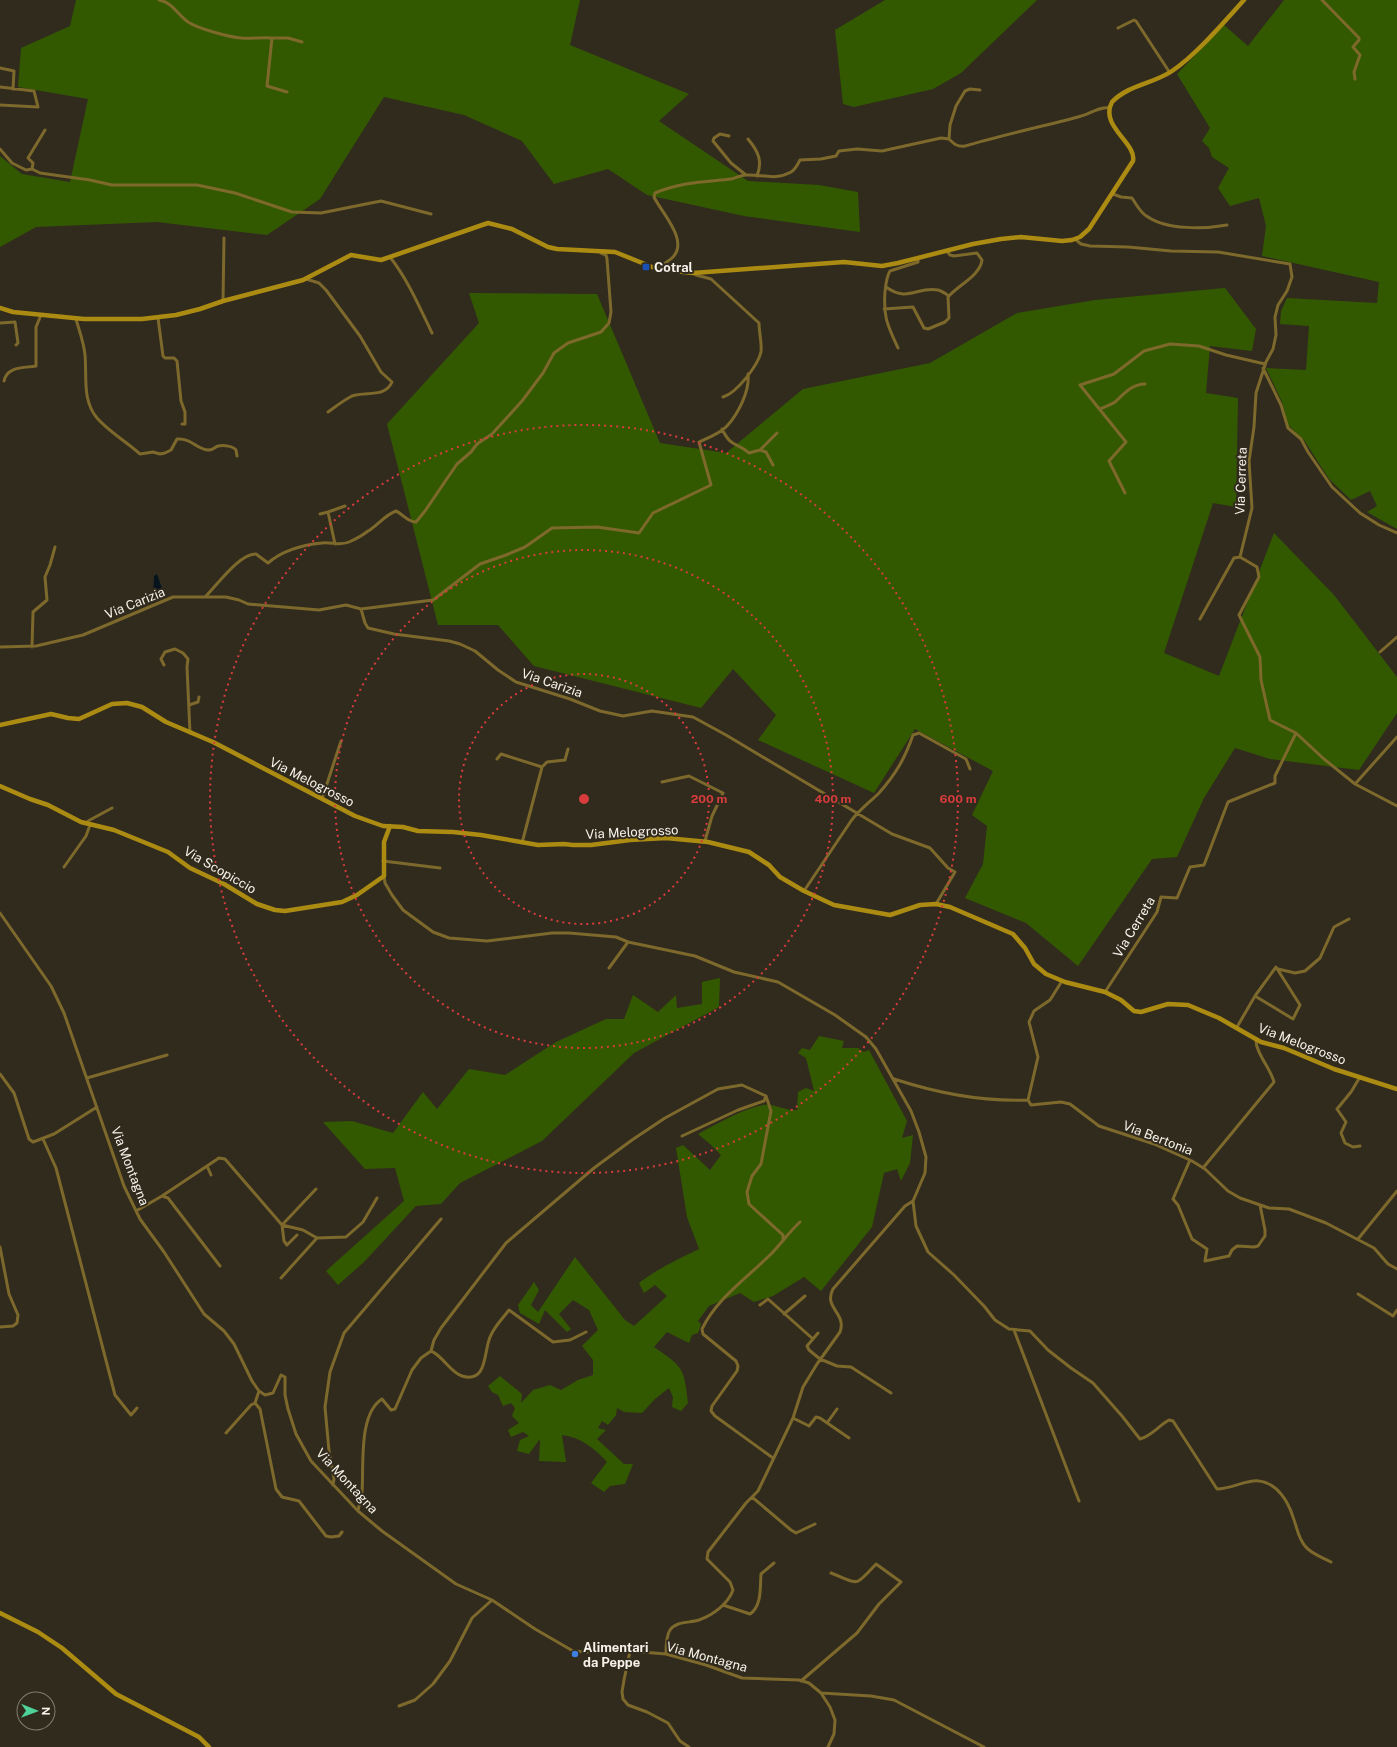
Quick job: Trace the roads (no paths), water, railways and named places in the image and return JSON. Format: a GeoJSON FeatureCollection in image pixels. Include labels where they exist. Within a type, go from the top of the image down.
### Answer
{"type":"FeatureCollection","features":[{"type":"Feature","properties":{"kind":"street"},"geometry":{"type":"LineString","coordinates":[[159,0],[166,1],[188,22],[202,29],[241,38],[288,38],[302,42]]}},
{"type":"Feature","properties":{"kind":"street"},"geometry":{"type":"LineString","coordinates":[[0,308],[13,312],[76,319],[113,320],[158,318],[194,311],[222,301],[306,279],[351,255],[378,260],[488,223],[512,229],[557,250],[615,252],[657,269],[693,273],[844,262],[882,266],[973,244],[1016,237],[1062,241],[1076,239],[1089,229],[1113,194],[1131,165],[1134,157],[1132,151],[1115,130],[1110,108],[1114,100],[1133,88],[1170,73],[1192,54],[1244,0]]}},
{"type":"Feature","properties":{"kind":"street"},"geometry":{"type":"LineString","coordinates":[[1322,0],[1359,40],[1353,47],[1360,55],[1354,72],[1355,79]]}},
{"type":"Feature","properties":{"kind":"street"},"geometry":{"type":"LineString","coordinates":[[1118,28],[1134,20],[1136,21],[1170,73]]}},
{"type":"Feature","properties":{"kind":"street"},"geometry":{"type":"LineString","coordinates":[[272,38],[267,86],[287,92]]}},
{"type":"Feature","properties":{"kind":"street"},"geometry":{"type":"LineString","coordinates":[[0,68],[14,71],[13,89]]}},
{"type":"Feature","properties":{"kind":"street"},"geometry":{"type":"LineString","coordinates":[[0,87],[34,90],[38,107],[0,105]]}},
{"type":"Feature","properties":{"kind":"street"},"geometry":{"type":"LineString","coordinates":[[949,139],[950,125],[956,106],[965,91],[970,89],[980,90]]}},
{"type":"Feature","properties":{"kind":"street"},"geometry":{"type":"LineString","coordinates":[[657,269],[674,256],[678,244],[676,234],[670,222],[654,197],[655,193],[680,184],[746,175],[769,178],[780,176],[792,171],[800,160],[821,160],[836,156],[839,151],[882,151],[930,140],[949,139],[954,144],[965,146],[1037,126],[1081,117],[1103,107],[1110,108]]}},
{"type":"Feature","properties":{"kind":"street"},"geometry":{"type":"LineString","coordinates":[[45,130],[28,158],[32,164],[32,168],[40,173],[90,180],[112,185],[197,186],[234,193],[292,212],[321,213],[381,201],[431,214]]}},
{"type":"Feature","properties":{"kind":"street"},"geometry":{"type":"LineString","coordinates":[[729,136],[720,134],[714,138],[713,141],[730,163],[746,175]]}},
{"type":"Feature","properties":{"kind":"street"},"geometry":{"type":"LineString","coordinates":[[748,139],[758,154],[760,162],[757,176]]}},
{"type":"Feature","properties":{"kind":"street"},"geometry":{"type":"LineString","coordinates":[[0,149],[12,163],[26,170],[32,168]]}},
{"type":"Feature","properties":{"kind":"street"},"geometry":{"type":"LineString","coordinates":[[1113,194],[1121,197],[1132,198],[1146,217],[1158,223],[1203,228],[1227,225]]}},
{"type":"Feature","properties":{"kind":"street"},"geometry":{"type":"LineString","coordinates":[[222,301],[224,238]]}},
{"type":"Feature","properties":{"kind":"street","name":"Via Cerreta"},"geometry":{"type":"LineString","coordinates":[[1076,239],[1081,244],[1090,246],[1128,247],[1171,251],[1218,252],[1290,264],[1292,277],[1287,291],[1278,305],[1275,317],[1276,335],[1273,349],[1263,368],[1256,393],[1254,427],[1249,461],[1252,508],[1240,556]]}},
{"type":"Feature","properties":{"kind":"street"},"geometry":{"type":"LineString","coordinates":[[206,596],[232,568],[248,555],[256,554],[268,563],[284,551],[298,547],[323,543],[335,544],[348,542],[368,532],[396,511],[408,520],[416,522],[457,464],[471,452],[477,444],[492,434],[522,401],[543,373],[554,353],[568,343],[602,331],[609,323],[611,312],[607,259],[606,254],[601,253],[602,251]]}},
{"type":"Feature","properties":{"kind":"street"},"geometry":{"type":"LineString","coordinates":[[884,309],[913,307],[924,328],[928,329],[945,322],[949,318],[949,296],[980,268],[982,260],[977,253],[954,256],[950,255],[947,251]]}},
{"type":"Feature","properties":{"kind":"street"},"geometry":{"type":"LineString","coordinates":[[390,257],[403,275],[432,333]]}},
{"type":"Feature","properties":{"kind":"street"},"geometry":{"type":"LineString","coordinates":[[898,348],[887,323],[884,309],[887,277],[890,271],[918,262],[918,258]]}},
{"type":"Feature","properties":{"kind":"street"},"geometry":{"type":"LineString","coordinates":[[693,273],[711,279],[759,323],[761,350],[758,359],[748,374],[730,395],[724,397]]}},
{"type":"Feature","properties":{"kind":"street"},"geometry":{"type":"LineString","coordinates":[[306,279],[320,283],[326,290],[360,336],[381,372],[392,382],[391,386],[379,393],[353,396],[328,412]]}},
{"type":"Feature","properties":{"kind":"street"},"geometry":{"type":"LineString","coordinates":[[886,287],[891,291],[906,295],[921,291],[938,290],[949,296]]}},
{"type":"Feature","properties":{"kind":"street"},"geometry":{"type":"LineString","coordinates":[[4,381],[5,375],[12,370],[36,366],[36,327],[41,315]]}},
{"type":"Feature","properties":{"kind":"street"},"geometry":{"type":"LineString","coordinates":[[158,318],[163,356],[165,358],[174,358],[176,360],[181,401],[185,412],[185,424],[182,424]]}},
{"type":"Feature","properties":{"kind":"street"},"geometry":{"type":"LineString","coordinates":[[76,319],[85,354],[86,393],[89,406],[97,419],[118,437],[140,454],[153,452],[160,454],[165,453],[171,450],[177,439],[184,439],[206,449],[212,450],[217,446],[232,447],[236,450],[237,456]]}},
{"type":"Feature","properties":{"kind":"street"},"geometry":{"type":"LineString","coordinates":[[0,323],[15,322],[18,343],[16,346]]}},
{"type":"Feature","properties":{"kind":"street"},"geometry":{"type":"LineString","coordinates":[[1125,493],[1109,461],[1126,442],[1080,385],[1114,374],[1144,351],[1170,344],[1193,346],[1265,364]]}},
{"type":"Feature","properties":{"kind":"street"},"geometry":{"type":"LineString","coordinates":[[1263,368],[1281,405],[1288,428],[1301,439],[1332,487],[1360,513],[1378,525],[1397,533]]}},
{"type":"Feature","properties":{"kind":"street"},"geometry":{"type":"LineString","coordinates":[[361,610],[434,600],[480,564],[525,547],[552,528],[597,527],[639,533],[654,513],[711,485],[699,442],[726,427],[743,398],[748,381],[748,374]]}},
{"type":"Feature","properties":{"kind":"street"},"geometry":{"type":"LineString","coordinates":[[1100,409],[1114,402],[1121,395],[1139,384],[1145,384]]}},
{"type":"Feature","properties":{"kind":"street"},"geometry":{"type":"LineString","coordinates":[[722,429],[727,439],[733,445],[742,446],[749,453],[760,450],[776,433]]}},
{"type":"Feature","properties":{"kind":"street"},"geometry":{"type":"LineString","coordinates":[[760,450],[766,452],[773,465]]}},
{"type":"Feature","properties":{"kind":"street"},"geometry":{"type":"LineString","coordinates":[[320,514],[345,506]]}},
{"type":"Feature","properties":{"kind":"street"},"geometry":{"type":"LineString","coordinates":[[328,512],[335,544]]}},
{"type":"Feature","properties":{"kind":"street"},"geometry":{"type":"LineString","coordinates":[[32,646],[33,612],[47,600],[45,577],[54,547]]}},
{"type":"Feature","properties":{"kind":"street"},"geometry":{"type":"LineString","coordinates":[[1200,619],[1234,558],[1240,556],[1257,567],[1258,577],[1239,615],[1260,656],[1260,680],[1270,720],[1296,733],[1324,759],[1355,784],[1397,806]]}},
{"type":"Feature","properties":{"kind":"street","name":"Via Carizia"},"geometry":{"type":"LineString","coordinates":[[0,647],[32,646],[82,635],[173,597],[226,597],[248,604],[320,610],[346,605],[361,610],[368,628],[394,634],[449,641],[460,644],[475,651],[498,670],[516,682],[570,699],[600,711],[623,716],[652,711],[693,717],[857,812],[892,834],[930,848],[948,868],[955,872],[936,904]]}},
{"type":"Feature","properties":{"kind":"street"},"geometry":{"type":"LineString","coordinates":[[1380,652],[1397,637]]}},
{"type":"Feature","properties":{"kind":"street"},"geometry":{"type":"LineString","coordinates":[[164,665],[160,659],[165,652],[175,649],[183,653],[188,659],[187,672],[190,733]]}},
{"type":"Feature","properties":{"kind":"street"},"geometry":{"type":"LineString","coordinates":[[188,705],[198,702],[199,697]]}},
{"type":"Feature","properties":{"kind":"street","name":"Via Melogrosso"},"geometry":{"type":"LineString","coordinates":[[0,725],[51,714],[79,719],[112,704],[127,703],[142,707],[166,722],[213,742],[368,822],[383,826],[403,827],[418,831],[454,832],[481,835],[538,845],[591,845],[630,840],[666,838],[705,842],[750,852],[769,865],[780,876],[804,892],[834,905],[890,915],[920,905],[936,904],[950,907],[990,925],[1008,930],[1025,948],[1034,964],[1046,974],[1062,981],[1105,992],[1121,1000],[1134,1011],[1141,1012],[1168,1004],[1188,1005],[1220,1018],[1256,1039],[1284,1048],[1334,1069],[1397,1089]]}},
{"type":"Feature","properties":{"kind":"street"},"geometry":{"type":"LineString","coordinates":[[804,892],[835,843],[857,812],[879,793],[899,769],[905,758],[913,734],[919,733],[966,759],[970,769]]}},
{"type":"Feature","properties":{"kind":"street","name":"Via Cerreta"},"geometry":{"type":"LineString","coordinates":[[1105,992],[1157,912],[1161,898],[1177,898],[1190,867],[1204,865],[1228,802],[1275,783],[1275,776],[1296,733]]}},
{"type":"Feature","properties":{"kind":"street"},"geometry":{"type":"LineString","coordinates":[[1355,784],[1397,737]]}},
{"type":"Feature","properties":{"kind":"street"},"geometry":{"type":"LineString","coordinates":[[322,799],[342,741]]}},
{"type":"Feature","properties":{"kind":"street"},"geometry":{"type":"LineString","coordinates":[[522,843],[542,767],[547,762],[564,760],[568,749]]}},
{"type":"Feature","properties":{"kind":"street"},"geometry":{"type":"LineString","coordinates":[[497,759],[501,754],[542,767]]}},
{"type":"Feature","properties":{"kind":"street"},"geometry":{"type":"LineString","coordinates":[[662,782],[689,776],[723,793],[712,816],[705,842]]}},
{"type":"Feature","properties":{"kind":"street","name":"Via Scopiccio"},"geometry":{"type":"LineString","coordinates":[[0,786],[48,805],[88,824],[114,830],[168,852],[190,868],[224,884],[256,904],[275,910],[285,911],[342,902],[357,895],[384,876]]}},
{"type":"Feature","properties":{"kind":"street"},"geometry":{"type":"LineString","coordinates":[[64,867],[86,836],[88,821],[112,808]]}},
{"type":"Feature","properties":{"kind":"street"},"geometry":{"type":"LineString","coordinates":[[390,826],[384,842],[383,861],[385,883],[403,910],[433,932],[449,938],[487,941],[545,934],[569,933],[616,937],[628,942],[695,956],[734,972],[778,982],[835,1015],[866,1037],[876,1049],[894,1079],[919,1132],[926,1157],[925,1173],[913,1201],[916,1226],[928,1252],[959,1280],[995,1320],[1009,1329],[1030,1331],[1048,1350],[1094,1383],[1140,1440],[1149,1437],[1169,1420],[1173,1421],[1217,1489],[1226,1489],[1257,1480],[1267,1482],[1273,1486],[1285,1498],[1290,1507],[1298,1534],[1304,1545],[1310,1551],[1331,1562]]}},
{"type":"Feature","properties":{"kind":"street"},"geometry":{"type":"LineString","coordinates":[[383,861],[440,868]]}},
{"type":"Feature","properties":{"kind":"street","name":"Via Montagna"},"geometry":{"type":"LineString","coordinates":[[0,913],[51,986],[64,1013],[124,1186],[136,1211],[204,1314],[224,1331],[234,1344],[259,1391]]}},
{"type":"Feature","properties":{"kind":"street"},"geometry":{"type":"LineString","coordinates":[[1237,1027],[1255,996],[1276,967],[1278,969],[1295,973],[1304,971],[1320,958],[1334,927],[1349,919]]}},
{"type":"Feature","properties":{"kind":"street"},"geometry":{"type":"LineString","coordinates":[[609,968],[628,942]]}},
{"type":"Feature","properties":{"kind":"street"},"geometry":{"type":"LineString","coordinates":[[1255,996],[1293,1019],[1300,1005],[1278,969]]}},
{"type":"Feature","properties":{"kind":"street"},"geometry":{"type":"LineString","coordinates":[[1028,1100],[1038,1057],[1029,1022],[1034,1011],[1050,1000],[1062,981]]}},
{"type":"Feature","properties":{"kind":"street"},"geometry":{"type":"LineString","coordinates":[[1203,1168],[1274,1082],[1272,1074],[1256,1045],[1256,1039]]}},
{"type":"Feature","properties":{"kind":"street"},"geometry":{"type":"LineString","coordinates":[[87,1078],[167,1055]]}},
{"type":"Feature","properties":{"kind":"street"},"geometry":{"type":"LineString","coordinates":[[0,1074],[14,1093],[29,1139],[33,1142],[54,1134],[97,1107]]}},
{"type":"Feature","properties":{"kind":"street"},"geometry":{"type":"LineString","coordinates":[[1360,1077],[1352,1092],[1337,1109],[1346,1122],[1341,1133],[1345,1143],[1353,1147],[1360,1146]]}},
{"type":"Feature","properties":{"kind":"street","name":"Via Bertonia"},"geometry":{"type":"LineString","coordinates":[[894,1079],[922,1088],[993,1100],[1028,1100],[1031,1105],[1061,1102],[1070,1104],[1099,1126],[1154,1144],[1190,1160],[1203,1168],[1228,1191],[1240,1198],[1269,1208],[1289,1209],[1304,1214],[1374,1248],[1388,1264],[1397,1269]]}},
{"type":"Feature","properties":{"kind":"street"},"geometry":{"type":"LineString","coordinates":[[358,1511],[362,1493],[362,1458],[366,1425],[375,1403],[382,1399],[391,1410],[396,1409],[412,1370],[420,1358],[431,1351],[434,1340],[441,1328],[506,1243],[609,1156],[665,1118],[718,1090],[742,1085],[766,1096],[771,1111],[761,1164],[752,1176],[747,1192],[749,1204],[783,1235],[783,1240]]}},
{"type":"Feature","properties":{"kind":"street"},"geometry":{"type":"LineString","coordinates":[[682,1136],[738,1110],[764,1101],[766,1096]]}},
{"type":"Feature","properties":{"kind":"street"},"geometry":{"type":"LineString","coordinates":[[43,1139],[56,1168],[115,1395],[131,1415],[137,1408]]}},
{"type":"Feature","properties":{"kind":"street"},"geometry":{"type":"LineString","coordinates":[[136,1211],[162,1196],[219,1158],[225,1159],[282,1225],[284,1241],[288,1245],[297,1235]]}},
{"type":"Feature","properties":{"kind":"street"},"geometry":{"type":"LineString","coordinates":[[1190,1160],[1173,1199],[1178,1205],[1192,1239],[1207,1249],[1206,1261],[1229,1256],[1232,1250],[1238,1246],[1258,1246],[1265,1236],[1260,1205]]}},
{"type":"Feature","properties":{"kind":"street"},"geometry":{"type":"LineString","coordinates":[[207,1166],[211,1175]]}},
{"type":"Feature","properties":{"kind":"street"},"geometry":{"type":"LineString","coordinates":[[282,1225],[316,1189]]}},
{"type":"Feature","properties":{"kind":"street"},"geometry":{"type":"LineString","coordinates":[[1358,1240],[1397,1191]]}},
{"type":"Feature","properties":{"kind":"street"},"geometry":{"type":"LineString","coordinates":[[162,1196],[168,1198],[220,1266]]}},
{"type":"Feature","properties":{"kind":"street"},"geometry":{"type":"LineString","coordinates":[[282,1225],[303,1230],[317,1238],[346,1237],[363,1222],[377,1198]]}},
{"type":"Feature","properties":{"kind":"street"},"geometry":{"type":"LineString","coordinates":[[666,1654],[667,1638],[670,1630],[675,1625],[699,1620],[714,1612],[723,1605],[733,1590],[730,1582],[707,1559],[708,1552],[718,1537],[758,1491],[793,1418],[803,1387],[820,1359],[840,1332],[842,1326],[841,1319],[830,1301],[829,1295],[905,1206],[913,1201]]}},
{"type":"Feature","properties":{"kind":"street"},"geometry":{"type":"LineString","coordinates":[[333,1485],[334,1480],[329,1451],[325,1407],[330,1372],[344,1333],[441,1219]]}},
{"type":"Feature","properties":{"kind":"street"},"geometry":{"type":"LineString","coordinates":[[773,1458],[715,1416],[711,1411],[712,1406],[737,1371],[738,1366],[736,1361],[703,1334],[702,1329],[717,1305],[751,1273],[800,1222]]}},
{"type":"Feature","properties":{"kind":"street"},"geometry":{"type":"LineString","coordinates":[[281,1278],[317,1238]]}},
{"type":"Feature","properties":{"kind":"street"},"geometry":{"type":"LineString","coordinates":[[0,1247],[9,1294],[18,1314],[17,1323],[13,1326],[0,1327]]}},
{"type":"Feature","properties":{"kind":"street"},"geometry":{"type":"LineString","coordinates":[[1358,1294],[1393,1316],[1397,1310]]}},
{"type":"Feature","properties":{"kind":"street"},"geometry":{"type":"LineString","coordinates":[[784,1314],[805,1296]]}},
{"type":"Feature","properties":{"kind":"street"},"geometry":{"type":"LineString","coordinates":[[760,1305],[768,1299],[813,1339]]}},
{"type":"Feature","properties":{"kind":"street"},"geometry":{"type":"LineString","coordinates":[[431,1351],[437,1354],[461,1376],[471,1377],[478,1375],[482,1369],[491,1335],[509,1310],[552,1342],[570,1340],[586,1332]]}},
{"type":"Feature","properties":{"kind":"street"},"geometry":{"type":"LineString","coordinates":[[1014,1330],[1079,1501]]}},
{"type":"Feature","properties":{"kind":"street"},"geometry":{"type":"LineString","coordinates":[[818,1333],[807,1346],[809,1350],[820,1359],[837,1366],[851,1367],[891,1393]]}},
{"type":"Feature","properties":{"kind":"street"},"geometry":{"type":"LineString","coordinates":[[226,1433],[251,1405],[255,1403],[259,1391],[265,1395],[273,1393],[280,1375],[280,1370]]}},
{"type":"Feature","properties":{"kind":"street","name":"Via Montagna"},"geometry":{"type":"LineString","coordinates":[[280,1375],[285,1377],[285,1395],[296,1434],[312,1461],[358,1511],[382,1531],[456,1584],[492,1600],[535,1629],[573,1651],[630,1651],[666,1654],[706,1665],[742,1678],[801,1681],[809,1683],[821,1693]]}},
{"type":"Feature","properties":{"kind":"street"},"geometry":{"type":"LineString","coordinates":[[255,1403],[260,1409],[276,1490],[282,1497],[299,1501],[326,1536],[339,1536],[342,1532]]}},
{"type":"Feature","properties":{"kind":"street"},"geometry":{"type":"LineString","coordinates":[[827,1423],[837,1408]]}},
{"type":"Feature","properties":{"kind":"street"},"geometry":{"type":"LineString","coordinates":[[793,1418],[809,1426],[816,1417],[849,1438]]}},
{"type":"Feature","properties":{"kind":"street"},"geometry":{"type":"LineString","coordinates":[[752,1497],[796,1533],[815,1524]]}},
{"type":"Feature","properties":{"kind":"street"},"geometry":{"type":"LineString","coordinates":[[723,1605],[750,1614],[754,1611],[759,1598],[761,1574],[774,1563]]}},
{"type":"Feature","properties":{"kind":"street"},"geometry":{"type":"LineString","coordinates":[[801,1681],[857,1633],[879,1604],[900,1582],[876,1564],[860,1582],[855,1583],[830,1573]]}},
{"type":"Feature","properties":{"kind":"street"},"geometry":{"type":"LineString","coordinates":[[399,1706],[415,1700],[433,1684],[450,1661],[472,1618],[492,1600]]}},
{"type":"Feature","properties":{"kind":"street"},"geometry":{"type":"LineString","coordinates":[[0,1613],[38,1632],[62,1648],[116,1694],[199,1737],[209,1747]]}},
{"type":"Feature","properties":{"kind":"street"},"geometry":{"type":"LineString","coordinates":[[630,1651],[624,1680],[623,1699],[628,1705],[647,1712],[668,1723],[680,1741],[689,1747]]}},
{"type":"Feature","properties":{"kind":"street"},"geometry":{"type":"LineString","coordinates":[[821,1693],[830,1706],[835,1720],[834,1734],[828,1747]]}},
{"type":"Feature","properties":{"kind":"street"},"geometry":{"type":"LineString","coordinates":[[821,1693],[871,1696],[894,1700],[984,1747]]}},
{"type":"Feature","properties":{"kind":"place","name":"Cotral"},"geometry":{"type":"Point","coordinates":[646,267]}},
{"type":"Feature","properties":{"kind":"place","name":"Alimentari da Peppe"},"geometry":{"type":"Point","coordinates":[575,1654]}}]}
